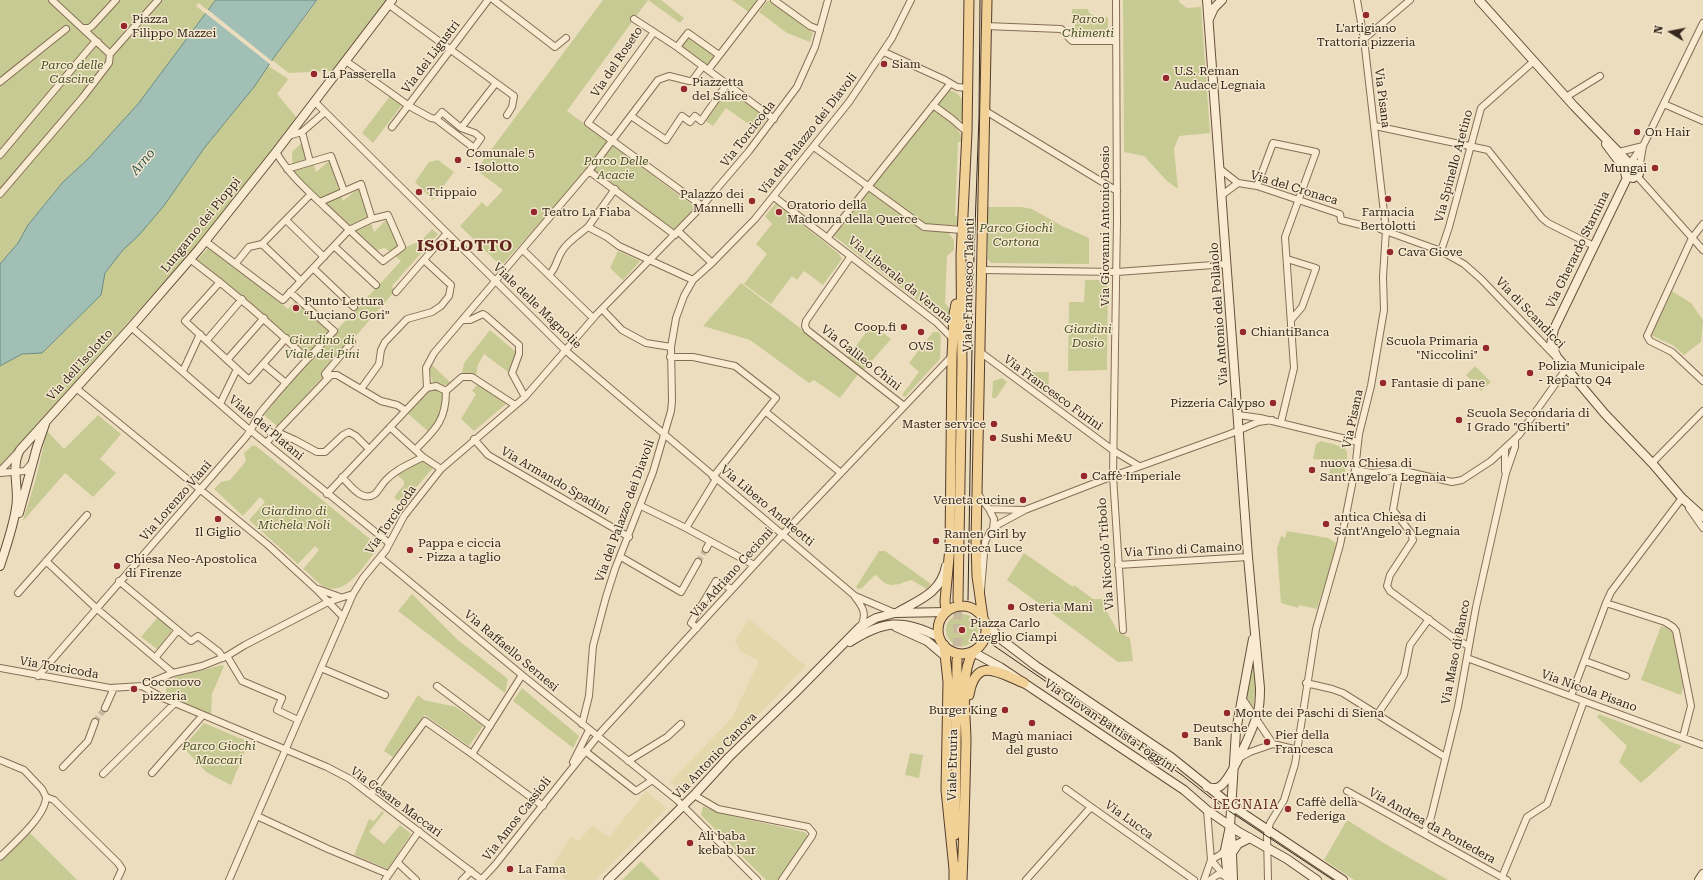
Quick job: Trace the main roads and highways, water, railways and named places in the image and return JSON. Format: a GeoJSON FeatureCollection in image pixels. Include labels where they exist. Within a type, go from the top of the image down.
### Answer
{"type":"FeatureCollection","features":[{"type":"Feature","properties":{"kind":"main road","name":"Viale Francesco Talenti"},"geometry":{"type":"LineString","coordinates":[[958,600],[962,364],[960,291],[967,132],[969,0]]}},
{"type":"Feature","properties":{"kind":"main road","name":"Viale Francesco Talenti"},"geometry":{"type":"LineString","coordinates":[[984,620],[976,563],[982,270],[982,186],[987,0]]}},
{"type":"Feature","properties":{"kind":"main road","name":"Viale Francesco Talenti"},"geometry":{"type":"LineString","coordinates":[[946,612],[945,601],[950,555],[949,531],[952,356],[954,314],[960,291]]}},
{"type":"Feature","properties":{"kind":"main road"},"geometry":{"type":"LineString","coordinates":[[967,607],[977,612],[984,620],[986,631],[984,638],[973,652],[963,654],[956,652],[942,641],[939,624],[946,612],[954,608],[967,607]]}},
{"type":"Feature","properties":{"kind":"main road","name":"Viale Etruria"},"geometry":{"type":"LineString","coordinates":[[942,641],[946,657],[948,682],[946,790],[954,869]]}},
{"type":"Feature","properties":{"kind":"main road","name":"Viale Etruria"},"geometry":{"type":"LineString","coordinates":[[962,880],[966,714],[965,675],[967,664],[973,652]]}},
{"type":"Feature","properties":{"kind":"main road","name":"Viale Etruria"},"geometry":{"type":"LineString","coordinates":[[954,880],[957,660]]}},
{"type":"Feature","properties":{"kind":"main road"},"geometry":{"type":"LineString","coordinates":[[966,714],[972,681],[982,671],[993,670],[1024,684]]}},
{"type":"Feature","properties":{"kind":"water","name":"Arno"},"geometry":{"type":"Polygon","coordinates":[[[216,0],[317,0],[254,87],[205,147],[163,207],[139,235],[122,251],[105,273],[101,295],[42,353],[22,354],[0,366],[0,264],[18,243],[28,225],[63,182],[89,158],[138,104],[216,0]]]}},
{"type":"Feature","properties":{"kind":"tunnel"},"geometry":{"type":"LineString","coordinates":[[1361,225],[1380,229]]}},
{"type":"Feature","properties":{"kind":"tunnel"},"geometry":{"type":"LineString","coordinates":[[698,562],[706,549]]}},
{"type":"Feature","properties":{"kind":"tunnel"},"geometry":{"type":"LineString","coordinates":[[957,660],[958,600]]}},
{"type":"Feature","properties":{"kind":"tunnel"},"geometry":{"type":"LineString","coordinates":[[95,722],[105,708]]}},
{"type":"Feature","properties":{"kind":"tram line"},"geometry":{"type":"LineString","coordinates":[[968,600],[973,283],[979,117],[980,0]]}},
{"type":"Feature","properties":{"kind":"tram line"},"geometry":{"type":"LineString","coordinates":[[990,643],[1182,775],[1220,805],[1333,880]]}},
{"type":"Feature","properties":{"kind":"place","name":"L'artigiano Trattoria pizzeria"},"geometry":{"type":"Point","coordinates":[1366,15]}},
{"type":"Feature","properties":{"kind":"place","name":"Piazza Filippo Mazzei"},"geometry":{"type":"Point","coordinates":[124,26]}},
{"type":"Feature","properties":{"kind":"place","name":"Siam"},"geometry":{"type":"Point","coordinates":[884,64]}},
{"type":"Feature","properties":{"kind":"place","name":"La Passerella"},"geometry":{"type":"Point","coordinates":[314,74]}},
{"type":"Feature","properties":{"kind":"place","name":"U.S. Reman Audace Legnaia"},"geometry":{"type":"Point","coordinates":[1166,78]}},
{"type":"Feature","properties":{"kind":"place","name":"Piazzetta del Salice"},"geometry":{"type":"Point","coordinates":[684,89]}},
{"type":"Feature","properties":{"kind":"place","name":"On Hair"},"geometry":{"type":"Point","coordinates":[1637,132]}},
{"type":"Feature","properties":{"kind":"place","name":"Comunale 5 - Isolotto"},"geometry":{"type":"Point","coordinates":[458,160]}},
{"type":"Feature","properties":{"kind":"place","name":"Mungai"},"geometry":{"type":"Point","coordinates":[1655,168]}},
{"type":"Feature","properties":{"kind":"place","name":"Trippaio"},"geometry":{"type":"Point","coordinates":[419,192]}},
{"type":"Feature","properties":{"kind":"place","name":"Farmacia Bertolotti"},"geometry":{"type":"Point","coordinates":[1388,199]}},
{"type":"Feature","properties":{"kind":"place","name":"Palazzo dei Mannelli"},"geometry":{"type":"Point","coordinates":[752,201]}},
{"type":"Feature","properties":{"kind":"place","name":"Teatro La Fiaba"},"geometry":{"type":"Point","coordinates":[534,212]}},
{"type":"Feature","properties":{"kind":"place","name":"Oratorio della Madonna della Querce"},"geometry":{"type":"Point","coordinates":[779,212]}},
{"type":"Feature","properties":{"kind":"place","name":"Cava Giove"},"geometry":{"type":"Point","coordinates":[1390,252]}},
{"type":"Feature","properties":{"kind":"place","name":"Punto Lettura “Luciano Gori”"},"geometry":{"type":"Point","coordinates":[296,308]}},
{"type":"Feature","properties":{"kind":"place","name":"Coop.fi"},"geometry":{"type":"Point","coordinates":[904,327]}},
{"type":"Feature","properties":{"kind":"place","name":"OVS"},"geometry":{"type":"Point","coordinates":[921,332]}},
{"type":"Feature","properties":{"kind":"place","name":"ChiantiBanca"},"geometry":{"type":"Point","coordinates":[1243,332]}},
{"type":"Feature","properties":{"kind":"place","name":"Scuola Primaria \"Niccolini\""},"geometry":{"type":"Point","coordinates":[1486,348]}},
{"type":"Feature","properties":{"kind":"place","name":"Polizia Municipale - Reparto Q4"},"geometry":{"type":"Point","coordinates":[1530,373]}},
{"type":"Feature","properties":{"kind":"place","name":"Fantasie di pane"},"geometry":{"type":"Point","coordinates":[1383,383]}},
{"type":"Feature","properties":{"kind":"place","name":"Pizzeria Calypso"},"geometry":{"type":"Point","coordinates":[1273,403]}},
{"type":"Feature","properties":{"kind":"place","name":"Scuola Secondaria di I Grado \"Ghiberti\""},"geometry":{"type":"Point","coordinates":[1459,420]}},
{"type":"Feature","properties":{"kind":"place","name":"Master service"},"geometry":{"type":"Point","coordinates":[994,424]}},
{"type":"Feature","properties":{"kind":"place","name":"Sushi Me&U"},"geometry":{"type":"Point","coordinates":[993,438]}},
{"type":"Feature","properties":{"kind":"place","name":"nuova Chiesa di Sant'Angelo a Legnaia"},"geometry":{"type":"Point","coordinates":[1312,470]}},
{"type":"Feature","properties":{"kind":"place","name":"Caffè Imperiale"},"geometry":{"type":"Point","coordinates":[1084,476]}},
{"type":"Feature","properties":{"kind":"place","name":"Veneta cucine"},"geometry":{"type":"Point","coordinates":[1023,500]}},
{"type":"Feature","properties":{"kind":"place","name":"Il Giglio"},"geometry":{"type":"Point","coordinates":[218,519]}},
{"type":"Feature","properties":{"kind":"place","name":"antica Chiesa di Sant'Angelo a Legnaia"},"geometry":{"type":"Point","coordinates":[1326,524]}},
{"type":"Feature","properties":{"kind":"place","name":"Ramen Girl by Enoteca Luce"},"geometry":{"type":"Point","coordinates":[936,541]}},
{"type":"Feature","properties":{"kind":"place","name":"Pappa e ciccia - Pizza a taglio"},"geometry":{"type":"Point","coordinates":[410,550]}},
{"type":"Feature","properties":{"kind":"place","name":"Chiesa Neo-Apostolica di Firenze"},"geometry":{"type":"Point","coordinates":[117,566]}},
{"type":"Feature","properties":{"kind":"place","name":"Osteria Manì"},"geometry":{"type":"Point","coordinates":[1011,607]}},
{"type":"Feature","properties":{"kind":"place","name":"Piazza Carlo Azeglio Ciampi"},"geometry":{"type":"Point","coordinates":[962,630]}},
{"type":"Feature","properties":{"kind":"place","name":"Coconovo pizzeria"},"geometry":{"type":"Point","coordinates":[134,689]}},
{"type":"Feature","properties":{"kind":"place","name":"Burger King"},"geometry":{"type":"Point","coordinates":[1005,710]}},
{"type":"Feature","properties":{"kind":"place","name":"Monte dei Paschi di Siena"},"geometry":{"type":"Point","coordinates":[1227,713]}},
{"type":"Feature","properties":{"kind":"place","name":"Magù maniaci del gusto"},"geometry":{"type":"Point","coordinates":[1032,723]}},
{"type":"Feature","properties":{"kind":"place","name":"Deutsche Bank"},"geometry":{"type":"Point","coordinates":[1185,735]}},
{"type":"Feature","properties":{"kind":"place","name":"Pier della Francesca"},"geometry":{"type":"Point","coordinates":[1267,742]}},
{"type":"Feature","properties":{"kind":"place","name":"Caffè della Federiga"},"geometry":{"type":"Point","coordinates":[1288,809]}},
{"type":"Feature","properties":{"kind":"place","name":"Ali baba kebab bar"},"geometry":{"type":"Point","coordinates":[690,843]}},
{"type":"Feature","properties":{"kind":"place","name":"La Fama"},"geometry":{"type":"Point","coordinates":[510,869]}},
{"type":"Feature","properties":{"kind":"district","name":"ISOLOTTO"},"geometry":{"type":"Point","coordinates":[465,246]}},
{"type":"Feature","properties":{"kind":"district","name":"LEGNAIA"},"geometry":{"type":"Point","coordinates":[1246,805]}},
{"type":"Feature","properties":{"kind":"park label","name":"Parco Chimenti"},"geometry":{"type":"Point","coordinates":[1088,26]}},
{"type":"Feature","properties":{"kind":"park label","name":"Parco delle Cascine"},"geometry":{"type":"Point","coordinates":[72,72]}},
{"type":"Feature","properties":{"kind":"park label","name":"Parco Delle Acacie"},"geometry":{"type":"Point","coordinates":[616,168]}},
{"type":"Feature","properties":{"kind":"park label","name":"Parco Giochi Cortona"},"geometry":{"type":"Point","coordinates":[1016,235]}},
{"type":"Feature","properties":{"kind":"park label","name":"Giardini Dosio"},"geometry":{"type":"Point","coordinates":[1088,336]}},
{"type":"Feature","properties":{"kind":"park label","name":"Giardino di Viale dei Pini"},"geometry":{"type":"Point","coordinates":[322,347]}},
{"type":"Feature","properties":{"kind":"park label","name":"Giardino di Michela Noli"},"geometry":{"type":"Point","coordinates":[294,518]}},
{"type":"Feature","properties":{"kind":"park label","name":"Parco Giochi Maccari"},"geometry":{"type":"Point","coordinates":[219,753]}}]}
